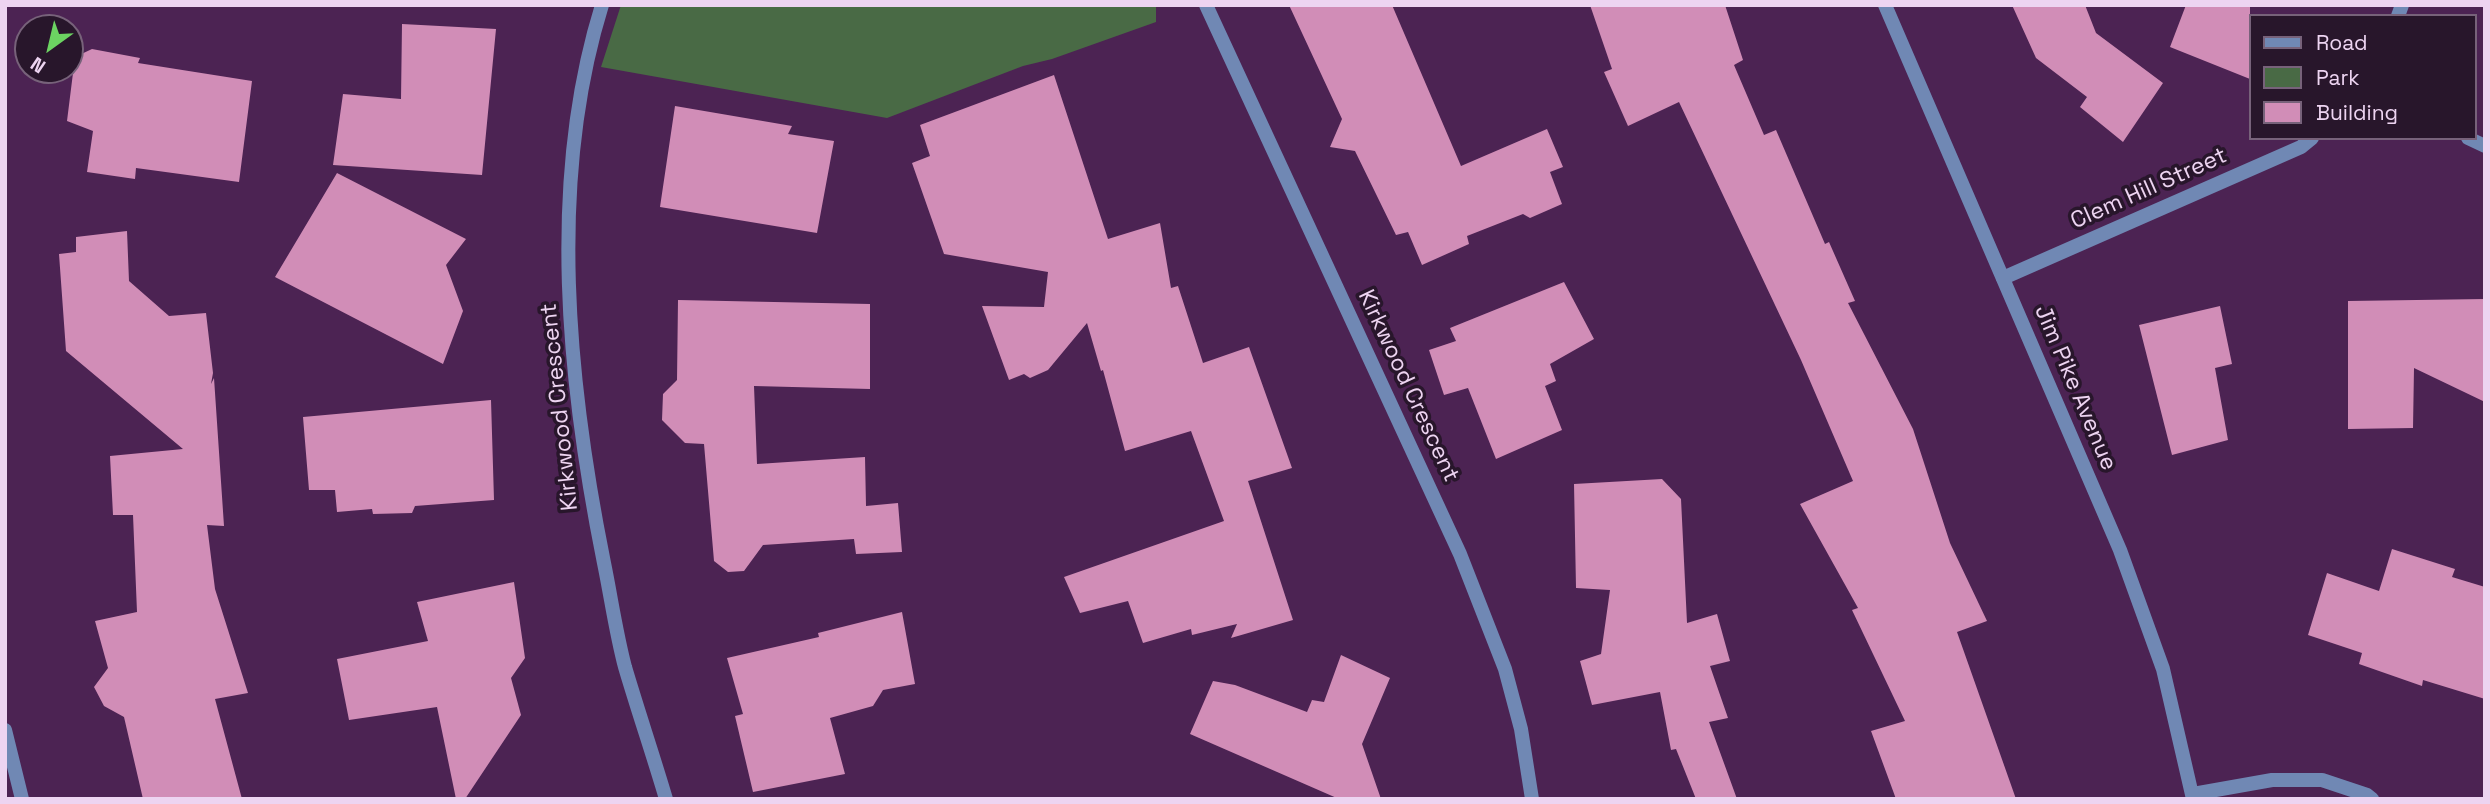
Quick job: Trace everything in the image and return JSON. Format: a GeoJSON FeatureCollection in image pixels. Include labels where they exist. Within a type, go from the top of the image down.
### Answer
{"type":"FeatureCollection","features":[{"type":"Feature","properties":{"kind":"street","name":"Kirkwood Crescent"},"geometry":{"type":"LineString","coordinates":[[602,5],[578,108],[567,237],[577,394],[589,486],[624,664],[666,799]]}},
{"type":"Feature","properties":{"kind":"street","name":"Kirkwood Crescent"},"geometry":{"type":"LineString","coordinates":[[1206,5],[1460,554],[1505,669],[1521,729],[1532,799]]}},
{"type":"Feature","properties":{"kind":"street","name":"Jim Pike Avenue"},"geometry":{"type":"LineString","coordinates":[[1885,5],[2120,550],[2163,669],[2193,796]]}},
{"type":"Feature","properties":{"kind":"street","name":"Clem Hill Street"},"geometry":{"type":"LineString","coordinates":[[2003,278],[2301,147],[2310,140]]}},
{"type":"Feature","properties":{"kind":"street"},"geometry":{"type":"LineString","coordinates":[[5,730],[22,799]]}},
{"type":"Feature","properties":{"kind":"street"},"geometry":{"type":"LineString","coordinates":[[2193,796],[2272,780],[2322,780],[2372,799]]}},
{"type":"Feature","properties":{"kind":"green space"},"geometry":{"type":"Polygon","coordinates":[[[621,5],[1156,5],[1156,22],[1052,59],[1023,66],[887,118],[601,67],[621,5]]]}},
{"type":"Feature","properties":{"kind":"building"},"geometry":{"type":"Polygon","coordinates":[[[1289,5],[1392,5],[1461,166],[1547,129],[1563,167],[1550,172],[1562,204],[1530,218],[1523,214],[1467,236],[1469,244],[1422,265],[1408,232],[1396,235],[1355,151],[1330,147],[1342,119],[1289,5]]]}},
{"type":"Feature","properties":{"kind":"building"},"geometry":{"type":"Polygon","coordinates":[[[1590,5],[1725,5],[1743,60],[1734,65],[1764,135],[1776,130],[1825,244],[1829,242],[1855,301],[1848,303],[1913,429],[1950,543],[1987,621],[1957,632],[2016,799],[1896,799],[1871,731],[1905,721],[1852,610],[1858,608],[1800,504],[1853,481],[1801,360],[1679,102],[1628,126],[1604,72],[1612,69],[1590,5]]]}},
{"type":"Feature","properties":{"kind":"building"},"geometry":{"type":"Polygon","coordinates":[[[2012,5],[2085,5],[2096,33],[2163,83],[2123,142],[2080,107],[2087,97],[2036,58],[2012,5]]]}},
{"type":"Feature","properties":{"kind":"building"},"geometry":{"type":"Polygon","coordinates":[[[2186,5],[2250,5],[2248,78],[2170,47],[2186,5]]]}},
{"type":"Feature","properties":{"kind":"building"},"geometry":{"type":"Polygon","coordinates":[[[402,24],[496,29],[482,175],[333,165],[343,94],[401,99],[402,24]]]}},
{"type":"Feature","properties":{"kind":"building"},"geometry":{"type":"Polygon","coordinates":[[[92,49],[140,58],[138,63],[252,81],[239,182],[136,168],[135,179],[87,172],[93,131],[67,121],[72,84],[84,84],[84,53],[92,49]]]}},
{"type":"Feature","properties":{"kind":"building"},"geometry":{"type":"Polygon","coordinates":[[[1054,75],[1108,239],[1160,223],[1171,288],[1178,286],[1203,363],[1249,347],[1292,468],[1248,481],[1293,620],[1231,638],[1237,624],[1192,635],[1191,629],[1143,643],[1128,601],[1080,613],[1064,577],[1224,521],[1191,431],[1125,451],[1087,323],[1048,370],[1030,378],[1024,374],[1009,380],[982,306],[1044,307],[1048,272],[944,254],[912,163],[930,156],[920,125],[1054,75]]]}},
{"type":"Feature","properties":{"kind":"building"},"geometry":{"type":"Polygon","coordinates":[[[675,106],[792,126],[788,134],[834,141],[817,233],[660,207],[675,106]]]}},
{"type":"Feature","properties":{"kind":"building"},"geometry":{"type":"Polygon","coordinates":[[[337,173],[466,239],[446,265],[463,311],[443,364],[275,277],[337,173]]]}},
{"type":"Feature","properties":{"kind":"building"},"geometry":{"type":"Polygon","coordinates":[[[127,231],[129,281],[169,316],[206,313],[213,373],[211,384],[214,378],[224,526],[207,525],[215,589],[248,693],[215,699],[242,799],[143,799],[124,717],[104,706],[94,687],[108,668],[95,621],[137,612],[133,515],[113,515],[110,456],[183,449],[66,351],[59,254],[76,252],[76,237],[127,231]]]}},
{"type":"Feature","properties":{"kind":"building"},"geometry":{"type":"Polygon","coordinates":[[[1564,282],[1594,339],[1550,364],[1556,381],[1545,386],[1562,430],[1496,459],[1468,388],[1444,395],[1429,350],[1456,341],[1450,328],[1564,282]]]}},
{"type":"Feature","properties":{"kind":"building"},"geometry":{"type":"Polygon","coordinates":[[[2485,299],[2485,402],[2414,368],[2413,428],[2348,429],[2348,301],[2485,299]]]}},
{"type":"Feature","properties":{"kind":"building"},"geometry":{"type":"Polygon","coordinates":[[[678,300],[870,304],[870,389],[754,386],[757,464],[865,457],[866,506],[898,503],[902,552],[856,554],[854,539],[763,545],[744,571],[728,572],[714,561],[704,444],[685,443],[662,420],[663,394],[677,380],[678,300]]]}},
{"type":"Feature","properties":{"kind":"building"},"geometry":{"type":"Polygon","coordinates":[[[2220,306],[2232,364],[2215,368],[2228,440],[2172,455],[2139,325],[2220,306]]]}},
{"type":"Feature","properties":{"kind":"building"},"geometry":{"type":"Polygon","coordinates":[[[491,400],[494,500],[415,506],[412,513],[373,514],[372,509],[337,512],[335,490],[309,490],[303,417],[491,400]]]}},
{"type":"Feature","properties":{"kind":"building"},"geometry":{"type":"Polygon","coordinates":[[[1662,479],[1681,499],[1687,623],[1717,614],[1730,661],[1710,666],[1728,718],[1709,722],[1737,799],[1696,799],[1676,749],[1671,750],[1660,692],[1592,705],[1580,661],[1601,654],[1610,590],[1576,588],[1574,484],[1662,479]]]}},
{"type":"Feature","properties":{"kind":"building"},"geometry":{"type":"Polygon","coordinates":[[[2392,549],[2455,569],[2452,577],[2485,587],[2485,699],[2423,680],[2422,686],[2359,664],[2362,653],[2308,635],[2327,573],[2379,591],[2392,549]]]}},
{"type":"Feature","properties":{"kind":"building"},"geometry":{"type":"Polygon","coordinates":[[[514,582],[525,658],[511,678],[521,715],[465,799],[456,799],[437,707],[349,720],[337,659],[428,641],[417,602],[514,582]]]}},
{"type":"Feature","properties":{"kind":"building"},"geometry":{"type":"Polygon","coordinates":[[[902,612],[915,684],[883,690],[873,706],[830,718],[845,774],[753,792],[735,716],[743,714],[727,658],[819,637],[818,633],[902,612]]]}},
{"type":"Feature","properties":{"kind":"building"},"geometry":{"type":"Polygon","coordinates":[[[1341,655],[1390,678],[1362,744],[1381,799],[1339,799],[1190,734],[1213,681],[1235,685],[1307,712],[1312,700],[1324,702],[1341,655]]]}}]}
